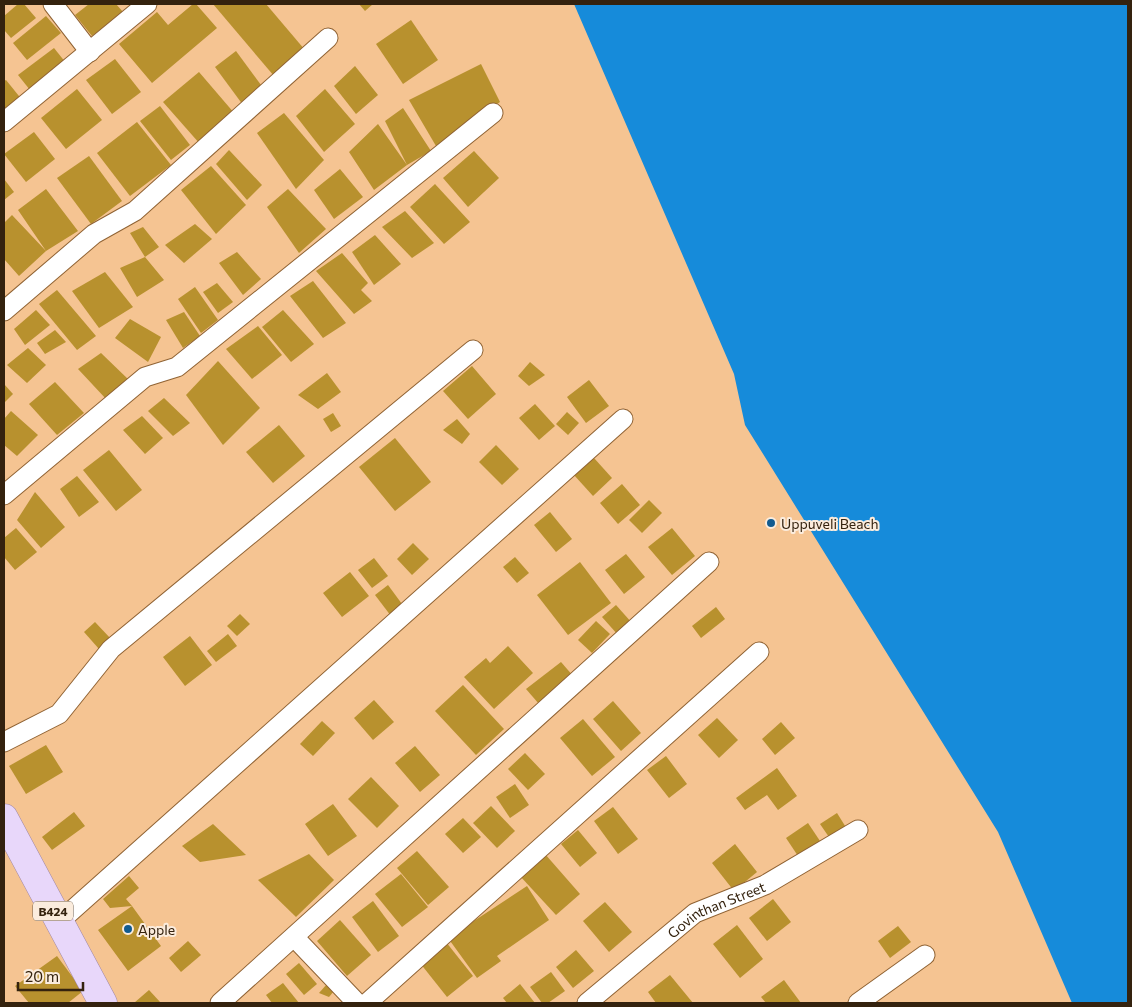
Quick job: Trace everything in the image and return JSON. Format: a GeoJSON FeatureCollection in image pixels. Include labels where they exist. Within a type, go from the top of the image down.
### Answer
{"type":"FeatureCollection","features":[{"type":"Feature","properties":{"kind":"main road","name":"B424"},"geometry":{"type":"LineString","coordinates":[[4,818],[103,1003]]}},
{"type":"Feature","properties":{"kind":"street"},"geometry":{"type":"LineString","coordinates":[[53,4],[90,52]]}},
{"type":"Feature","properties":{"kind":"street"},"geometry":{"type":"LineString","coordinates":[[4,122],[147,4]]}},
{"type":"Feature","properties":{"kind":"street"},"geometry":{"type":"LineString","coordinates":[[4,311],[94,234],[136,211],[328,38]]}},
{"type":"Feature","properties":{"kind":"street"},"geometry":{"type":"LineString","coordinates":[[4,495],[145,377],[177,367],[493,113]]}},
{"type":"Feature","properties":{"kind":"street"},"geometry":{"type":"LineString","coordinates":[[4,742],[59,714],[111,649],[473,350]]}},
{"type":"Feature","properties":{"kind":"street"},"geometry":{"type":"LineString","coordinates":[[58,922],[623,419]]}},
{"type":"Feature","properties":{"kind":"street"},"geometry":{"type":"LineString","coordinates":[[220,1003],[710,562]]}},
{"type":"Feature","properties":{"kind":"street"},"geometry":{"type":"LineString","coordinates":[[367,1003],[760,652]]}},
{"type":"Feature","properties":{"kind":"street","name":"Govinthan Street"},"geometry":{"type":"LineString","coordinates":[[587,1003],[695,913],[765,885],[858,830]]}},
{"type":"Feature","properties":{"kind":"street"},"geometry":{"type":"LineString","coordinates":[[294,937],[358,1003]]}},
{"type":"Feature","properties":{"kind":"street"},"geometry":{"type":"LineString","coordinates":[[858,1003],[925,954]]}},
{"type":"Feature","properties":{"kind":"water"},"geometry":{"type":"Polygon","coordinates":[[[574,4],[1128,4],[1128,1003],[1072,1003],[998,832],[745,425],[734,374],[574,4]]]}},
{"type":"Feature","properties":{"kind":"building"},"geometry":{"type":"Polygon","coordinates":[[[18,4],[24,4],[36,18],[11,38],[4,30],[4,16],[18,4]]]}},
{"type":"Feature","properties":{"kind":"building"},"geometry":{"type":"Polygon","coordinates":[[[89,4],[116,4],[123,12],[92,36],[75,15],[89,4]]]}},
{"type":"Feature","properties":{"kind":"building"},"geometry":{"type":"Polygon","coordinates":[[[193,4],[196,4],[217,28],[152,83],[119,44],[157,12],[168,25],[193,4]]]}},
{"type":"Feature","properties":{"kind":"building"},"geometry":{"type":"Polygon","coordinates":[[[213,4],[266,4],[305,50],[274,76],[213,4]]]}},
{"type":"Feature","properties":{"kind":"building"},"geometry":{"type":"Polygon","coordinates":[[[359,4],[373,4],[365,11],[359,4]]]}},
{"type":"Feature","properties":{"kind":"building"},"geometry":{"type":"Polygon","coordinates":[[[46,16],[61,33],[27,60],[13,43],[46,16]]]}},
{"type":"Feature","properties":{"kind":"building"},"geometry":{"type":"Polygon","coordinates":[[[411,20],[438,60],[403,84],[376,44],[411,20]]]}},
{"type":"Feature","properties":{"kind":"building"},"geometry":{"type":"Polygon","coordinates":[[[54,48],[66,63],[30,90],[18,75],[54,48]]]}},
{"type":"Feature","properties":{"kind":"building"},"geometry":{"type":"Polygon","coordinates":[[[236,51],[264,89],[243,105],[215,67],[236,51]]]}},
{"type":"Feature","properties":{"kind":"building"},"geometry":{"type":"Polygon","coordinates":[[[115,59],[141,92],[112,114],[86,80],[115,59]]]}},
{"type":"Feature","properties":{"kind":"building"},"geometry":{"type":"Polygon","coordinates":[[[481,64],[500,102],[436,146],[409,100],[481,64]]]}},
{"type":"Feature","properties":{"kind":"building"},"geometry":{"type":"Polygon","coordinates":[[[355,66],[378,95],[356,114],[334,86],[355,66]]]}},
{"type":"Feature","properties":{"kind":"building"},"geometry":{"type":"Polygon","coordinates":[[[199,72],[235,114],[200,144],[163,102],[199,72]]]}},
{"type":"Feature","properties":{"kind":"building"},"geometry":{"type":"Polygon","coordinates":[[[6,80],[23,101],[4,116],[4,81],[6,80]]]}},
{"type":"Feature","properties":{"kind":"building"},"geometry":{"type":"Polygon","coordinates":[[[77,89],[102,120],[66,149],[41,118],[77,89]]]}},
{"type":"Feature","properties":{"kind":"building"},"geometry":{"type":"Polygon","coordinates":[[[325,89],[355,124],[324,152],[296,116],[325,89]]]}},
{"type":"Feature","properties":{"kind":"building"},"geometry":{"type":"Polygon","coordinates":[[[160,106],[190,145],[171,160],[140,121],[160,106]]]}},
{"type":"Feature","properties":{"kind":"building"},"geometry":{"type":"Polygon","coordinates":[[[403,108],[431,151],[407,165],[385,121],[403,108]]]}},
{"type":"Feature","properties":{"kind":"building"},"geometry":{"type":"Polygon","coordinates":[[[284,113],[324,160],[296,189],[257,133],[284,113]]]}},
{"type":"Feature","properties":{"kind":"building"},"geometry":{"type":"Polygon","coordinates":[[[137,122],[171,165],[130,196],[97,153],[137,122]]]}},
{"type":"Feature","properties":{"kind":"building"},"geometry":{"type":"Polygon","coordinates":[[[378,124],[407,165],[374,190],[349,152],[378,124]]]}},
{"type":"Feature","properties":{"kind":"building"},"geometry":{"type":"Polygon","coordinates":[[[34,132],[55,159],[26,182],[4,154],[34,132]]]}},
{"type":"Feature","properties":{"kind":"building"},"geometry":{"type":"Polygon","coordinates":[[[229,150],[262,185],[247,200],[216,164],[229,150]]]}},
{"type":"Feature","properties":{"kind":"building"},"geometry":{"type":"Polygon","coordinates":[[[474,151],[499,178],[468,207],[443,178],[474,151]]]}},
{"type":"Feature","properties":{"kind":"building"},"geometry":{"type":"Polygon","coordinates":[[[89,156],[122,201],[91,224],[57,178],[89,156]]]}},
{"type":"Feature","properties":{"kind":"building"},"geometry":{"type":"Polygon","coordinates":[[[211,166],[246,205],[216,234],[181,190],[211,166]]]}},
{"type":"Feature","properties":{"kind":"building"},"geometry":{"type":"Polygon","coordinates":[[[340,169],[363,197],[334,219],[314,190],[340,169]]]}},
{"type":"Feature","properties":{"kind":"building"},"geometry":{"type":"Polygon","coordinates":[[[4,179],[14,192],[4,200],[4,179]]]}},
{"type":"Feature","properties":{"kind":"building"},"geometry":{"type":"Polygon","coordinates":[[[435,184],[470,222],[444,244],[410,207],[435,184]]]}},
{"type":"Feature","properties":{"kind":"building"},"geometry":{"type":"Polygon","coordinates":[[[46,189],[78,231],[46,251],[18,210],[46,189]]]}},
{"type":"Feature","properties":{"kind":"building"},"geometry":{"type":"Polygon","coordinates":[[[288,189],[326,229],[299,253],[267,207],[288,189]]]}},
{"type":"Feature","properties":{"kind":"building"},"geometry":{"type":"Polygon","coordinates":[[[405,211],[434,243],[412,258],[382,227],[405,211]]]}},
{"type":"Feature","properties":{"kind":"building"},"geometry":{"type":"Polygon","coordinates":[[[12,215],[46,251],[19,276],[4,259],[4,223],[12,215]]]}},
{"type":"Feature","properties":{"kind":"building"},"geometry":{"type":"Polygon","coordinates":[[[195,224],[212,239],[184,263],[165,245],[195,224]]]}},
{"type":"Feature","properties":{"kind":"building"},"geometry":{"type":"Polygon","coordinates":[[[143,227],[159,247],[145,257],[130,233],[143,227]]]}},
{"type":"Feature","properties":{"kind":"building"},"geometry":{"type":"Polygon","coordinates":[[[375,235],[401,264],[374,285],[352,252],[375,235]]]}},
{"type":"Feature","properties":{"kind":"building"},"geometry":{"type":"Polygon","coordinates":[[[237,252],[261,279],[243,295],[219,263],[237,252]]]}},
{"type":"Feature","properties":{"kind":"building"},"geometry":{"type":"Polygon","coordinates":[[[342,253],[368,283],[361,290],[372,301],[354,314],[316,271],[342,253]]]}},
{"type":"Feature","properties":{"kind":"building"},"geometry":{"type":"Polygon","coordinates":[[[145,257],[164,280],[137,297],[120,268],[145,257]]]}},
{"type":"Feature","properties":{"kind":"building"},"geometry":{"type":"Polygon","coordinates":[[[105,272],[133,307],[99,328],[72,291],[105,272]]]}},
{"type":"Feature","properties":{"kind":"building"},"geometry":{"type":"Polygon","coordinates":[[[313,281],[346,323],[323,338],[290,296],[313,281]]]}},
{"type":"Feature","properties":{"kind":"building"},"geometry":{"type":"Polygon","coordinates":[[[217,283],[233,302],[218,313],[203,292],[217,283]]]}},
{"type":"Feature","properties":{"kind":"building"},"geometry":{"type":"Polygon","coordinates":[[[195,287],[218,320],[201,333],[178,299],[195,287]]]}},
{"type":"Feature","properties":{"kind":"building"},"geometry":{"type":"Polygon","coordinates":[[[57,290],[96,336],[77,350],[39,304],[57,290]]]}},
{"type":"Feature","properties":{"kind":"building"},"geometry":{"type":"Polygon","coordinates":[[[36,310],[50,325],[25,345],[14,329],[36,310]]]}},
{"type":"Feature","properties":{"kind":"building"},"geometry":{"type":"Polygon","coordinates":[[[283,310],[314,344],[291,362],[262,327],[283,310]]]}},
{"type":"Feature","properties":{"kind":"building"},"geometry":{"type":"Polygon","coordinates":[[[184,312],[200,336],[183,348],[166,320],[184,312]]]}},
{"type":"Feature","properties":{"kind":"building"},"geometry":{"type":"Polygon","coordinates":[[[130,319],[161,337],[148,362],[115,338],[130,319]]]}},
{"type":"Feature","properties":{"kind":"building"},"geometry":{"type":"Polygon","coordinates":[[[258,326],[282,355],[252,379],[226,349],[258,326]]]}},
{"type":"Feature","properties":{"kind":"building"},"geometry":{"type":"Polygon","coordinates":[[[55,330],[66,342],[45,354],[37,343],[55,330]]]}},
{"type":"Feature","properties":{"kind":"building"},"geometry":{"type":"Polygon","coordinates":[[[28,348],[46,365],[27,383],[7,365],[28,348]]]}},
{"type":"Feature","properties":{"kind":"building"},"geometry":{"type":"Polygon","coordinates":[[[101,353],[130,381],[107,400],[78,369],[101,353]]]}},
{"type":"Feature","properties":{"kind":"building"},"geometry":{"type":"Polygon","coordinates":[[[218,361],[260,408],[223,445],[186,395],[218,361]]]}},
{"type":"Feature","properties":{"kind":"building"},"geometry":{"type":"Polygon","coordinates":[[[530,362],[545,375],[529,386],[518,376],[530,362]]]}},
{"type":"Feature","properties":{"kind":"building"},"geometry":{"type":"Polygon","coordinates":[[[472,366],[496,394],[468,419],[443,391],[472,366]]]}},
{"type":"Feature","properties":{"kind":"building"},"geometry":{"type":"Polygon","coordinates":[[[327,373],[341,392],[318,409],[298,395],[327,373]]]}},
{"type":"Feature","properties":{"kind":"building"},"geometry":{"type":"Polygon","coordinates":[[[589,380],[609,406],[586,423],[567,397],[589,380]]]}},
{"type":"Feature","properties":{"kind":"building"},"geometry":{"type":"Polygon","coordinates":[[[55,382],[84,413],[57,435],[29,404],[55,382]]]}},
{"type":"Feature","properties":{"kind":"building"},"geometry":{"type":"Polygon","coordinates":[[[4,384],[13,394],[4,403],[4,384]]]}},
{"type":"Feature","properties":{"kind":"building"},"geometry":{"type":"Polygon","coordinates":[[[164,398],[190,423],[173,436],[148,411],[164,398]]]}},
{"type":"Feature","properties":{"kind":"building"},"geometry":{"type":"Polygon","coordinates":[[[535,404],[555,426],[539,440],[519,418],[535,404]]]}},
{"type":"Feature","properties":{"kind":"building"},"geometry":{"type":"Polygon","coordinates":[[[11,411],[38,435],[17,456],[4,445],[4,419],[11,411]]]}},
{"type":"Feature","properties":{"kind":"building"},"geometry":{"type":"Polygon","coordinates":[[[567,412],[579,423],[568,435],[556,424],[567,412]]]}},
{"type":"Feature","properties":{"kind":"building"},"geometry":{"type":"Polygon","coordinates":[[[333,413],[341,426],[331,432],[323,419],[333,413]]]}},
{"type":"Feature","properties":{"kind":"building"},"geometry":{"type":"Polygon","coordinates":[[[142,416],[163,438],[145,454],[123,430],[142,416]]]}},
{"type":"Feature","properties":{"kind":"building"},"geometry":{"type":"Polygon","coordinates":[[[457,419],[470,434],[462,444],[443,430],[457,419]]]}},
{"type":"Feature","properties":{"kind":"building"},"geometry":{"type":"Polygon","coordinates":[[[279,425],[305,456],[273,483],[246,452],[279,425]]]}},
{"type":"Feature","properties":{"kind":"building"},"geometry":{"type":"Polygon","coordinates":[[[395,438],[431,482],[395,511],[359,467],[395,438]]]}},
{"type":"Feature","properties":{"kind":"building"},"geometry":{"type":"Polygon","coordinates":[[[496,445],[519,469],[502,485],[479,462],[496,445]]]}},
{"type":"Feature","properties":{"kind":"building"},"geometry":{"type":"Polygon","coordinates":[[[109,450],[142,490],[116,511],[83,470],[109,450]]]}},
{"type":"Feature","properties":{"kind":"building"},"geometry":{"type":"Polygon","coordinates":[[[594,458],[612,478],[593,496],[574,475],[594,458]]]}},
{"type":"Feature","properties":{"kind":"building"},"geometry":{"type":"Polygon","coordinates":[[[77,476],[99,502],[79,517],[60,489],[77,476]]]}},
{"type":"Feature","properties":{"kind":"building"},"geometry":{"type":"Polygon","coordinates":[[[622,484],[640,505],[618,524],[600,503],[622,484]]]}},
{"type":"Feature","properties":{"kind":"building"},"geometry":{"type":"Polygon","coordinates":[[[35,492],[65,527],[41,548],[17,520],[35,492]]]}},
{"type":"Feature","properties":{"kind":"building"},"geometry":{"type":"Polygon","coordinates":[[[649,500],[662,513],[642,533],[629,520],[649,500]]]}},
{"type":"Feature","properties":{"kind":"building"},"geometry":{"type":"Polygon","coordinates":[[[550,512],[572,539],[556,552],[534,525],[550,512]]]}},
{"type":"Feature","properties":{"kind":"building"},"geometry":{"type":"Polygon","coordinates":[[[16,528],[37,552],[15,570],[4,557],[4,538],[16,528]]]}},
{"type":"Feature","properties":{"kind":"building"},"geometry":{"type":"Polygon","coordinates":[[[672,528],[695,556],[672,575],[648,547],[672,528]]]}},
{"type":"Feature","properties":{"kind":"building"},"geometry":{"type":"Polygon","coordinates":[[[413,543],[429,559],[412,575],[397,559],[413,543]]]}},
{"type":"Feature","properties":{"kind":"building"},"geometry":{"type":"Polygon","coordinates":[[[626,554],[645,577],[624,594],[605,570],[626,554]]]}},
{"type":"Feature","properties":{"kind":"building"},"geometry":{"type":"Polygon","coordinates":[[[515,557],[529,573],[517,583],[503,567],[515,557]]]}},
{"type":"Feature","properties":{"kind":"building"},"geometry":{"type":"Polygon","coordinates":[[[374,558],[388,576],[372,588],[358,570],[374,558]]]}},
{"type":"Feature","properties":{"kind":"building"},"geometry":{"type":"Polygon","coordinates":[[[580,562],[611,603],[568,635],[537,595],[580,562]]]}},
{"type":"Feature","properties":{"kind":"building"},"geometry":{"type":"Polygon","coordinates":[[[350,572],[369,596],[342,617],[323,593],[350,572]]]}},
{"type":"Feature","properties":{"kind":"building"},"geometry":{"type":"Polygon","coordinates":[[[388,585],[402,604],[391,616],[375,595],[388,585]]]}},
{"type":"Feature","properties":{"kind":"building"},"geometry":{"type":"Polygon","coordinates":[[[616,605],[632,623],[618,635],[602,617],[616,605]]]}},
{"type":"Feature","properties":{"kind":"building"},"geometry":{"type":"Polygon","coordinates":[[[716,607],[725,619],[701,638],[692,626],[716,607]]]}},
{"type":"Feature","properties":{"kind":"building"},"geometry":{"type":"Polygon","coordinates":[[[240,614],[250,624],[237,636],[227,626],[240,614]]]}},
{"type":"Feature","properties":{"kind":"building"},"geometry":{"type":"Polygon","coordinates":[[[596,621],[610,634],[592,653],[578,640],[596,621]]]}},
{"type":"Feature","properties":{"kind":"building"},"geometry":{"type":"Polygon","coordinates":[[[95,622],[111,639],[99,649],[84,632],[95,622]]]}},
{"type":"Feature","properties":{"kind":"building"},"geometry":{"type":"Polygon","coordinates":[[[228,634],[237,646],[216,662],[207,651],[228,634]]]}},
{"type":"Feature","properties":{"kind":"building"},"geometry":{"type":"Polygon","coordinates":[[[190,636],[212,665],[185,686],[163,657],[190,636]]]}},
{"type":"Feature","properties":{"kind":"building"},"geometry":{"type":"Polygon","coordinates":[[[508,646],[533,673],[494,709],[464,677],[486,658],[490,663],[508,646]]]}},
{"type":"Feature","properties":{"kind":"building"},"geometry":{"type":"Polygon","coordinates":[[[561,662],[574,677],[539,704],[526,689],[561,662]]]}},
{"type":"Feature","properties":{"kind":"building"},"geometry":{"type":"Polygon","coordinates":[[[463,685],[504,729],[476,755],[435,711],[463,685]]]}},
{"type":"Feature","properties":{"kind":"building"},"geometry":{"type":"Polygon","coordinates":[[[374,700],[394,722],[373,740],[354,718],[374,700]]]}},
{"type":"Feature","properties":{"kind":"building"},"geometry":{"type":"Polygon","coordinates":[[[613,701],[641,733],[621,751],[593,719],[613,701]]]}},
{"type":"Feature","properties":{"kind":"building"},"geometry":{"type":"Polygon","coordinates":[[[717,718],[738,740],[719,758],[698,735],[717,718]]]}},
{"type":"Feature","properties":{"kind":"building"},"geometry":{"type":"Polygon","coordinates":[[[583,719],[615,757],[592,776],[560,738],[583,719]]]}},
{"type":"Feature","properties":{"kind":"building"},"geometry":{"type":"Polygon","coordinates":[[[322,721],[335,733],[313,756],[300,744],[322,721]]]}},
{"type":"Feature","properties":{"kind":"building"},"geometry":{"type":"Polygon","coordinates":[[[781,722],[795,738],[775,755],[762,739],[781,722]]]}},
{"type":"Feature","properties":{"kind":"building"},"geometry":{"type":"Polygon","coordinates":[[[46,745],[63,772],[26,794],[9,766],[46,745]]]}},
{"type":"Feature","properties":{"kind":"building"},"geometry":{"type":"Polygon","coordinates":[[[415,746],[440,775],[420,792],[395,763],[415,746]]]}},
{"type":"Feature","properties":{"kind":"building"},"geometry":{"type":"Polygon","coordinates":[[[525,753],[545,774],[528,790],[508,769],[525,753]]]}},
{"type":"Feature","properties":{"kind":"building"},"geometry":{"type":"Polygon","coordinates":[[[666,756],[687,784],[669,798],[647,770],[666,756]]]}},
{"type":"Feature","properties":{"kind":"building"},"geometry":{"type":"Polygon","coordinates":[[[777,768],[797,796],[778,810],[767,795],[745,810],[736,798],[777,768]]]}},
{"type":"Feature","properties":{"kind":"building"},"geometry":{"type":"Polygon","coordinates":[[[371,777],[399,806],[377,828],[348,799],[371,777]]]}},
{"type":"Feature","properties":{"kind":"building"},"geometry":{"type":"Polygon","coordinates":[[[515,784],[529,805],[510,818],[496,797],[515,784]]]}},
{"type":"Feature","properties":{"kind":"building"},"geometry":{"type":"Polygon","coordinates":[[[333,804],[357,836],[328,856],[305,824],[333,804]]]}},
{"type":"Feature","properties":{"kind":"building"},"geometry":{"type":"Polygon","coordinates":[[[491,806],[515,831],[497,848],[473,823],[491,806]]]}},
{"type":"Feature","properties":{"kind":"building"},"geometry":{"type":"Polygon","coordinates":[[[613,807],[638,839],[618,854],[594,821],[613,807]]]}},
{"type":"Feature","properties":{"kind":"building"},"geometry":{"type":"Polygon","coordinates":[[[74,812],[85,826],[52,850],[42,837],[74,812]]]}},
{"type":"Feature","properties":{"kind":"building"},"geometry":{"type":"Polygon","coordinates":[[[837,813],[847,829],[831,840],[820,824],[837,813]]]}},
{"type":"Feature","properties":{"kind":"building"},"geometry":{"type":"Polygon","coordinates":[[[463,818],[481,837],[463,853],[445,834],[463,818]]]}},
{"type":"Feature","properties":{"kind":"building"},"geometry":{"type":"Polygon","coordinates":[[[808,823],[822,844],[800,859],[786,838],[808,823]]]}},
{"type":"Feature","properties":{"kind":"building"},"geometry":{"type":"Polygon","coordinates":[[[213,824],[246,855],[200,862],[182,846],[213,824]]]}},
{"type":"Feature","properties":{"kind":"building"},"geometry":{"type":"Polygon","coordinates":[[[578,830],[597,853],[580,867],[561,844],[578,830]]]}},
{"type":"Feature","properties":{"kind":"building"},"geometry":{"type":"Polygon","coordinates":[[[735,844],[757,872],[734,891],[712,863],[735,844]]]}},
{"type":"Feature","properties":{"kind":"building"},"geometry":{"type":"Polygon","coordinates":[[[417,851],[449,887],[428,905],[397,868],[417,851]]]}},
{"type":"Feature","properties":{"kind":"building"},"geometry":{"type":"Polygon","coordinates":[[[309,854],[334,880],[296,917],[258,880],[309,854]]]}},
{"type":"Feature","properties":{"kind":"building"},"geometry":{"type":"Polygon","coordinates":[[[545,854],[580,894],[556,915],[520,876],[545,854]]]}},
{"type":"Feature","properties":{"kind":"building"},"geometry":{"type":"Polygon","coordinates":[[[401,874],[428,907],[402,927],[375,894],[401,874]]]}},
{"type":"Feature","properties":{"kind":"building"},"geometry":{"type":"Polygon","coordinates":[[[129,876],[139,888],[126,899],[132,906],[110,908],[103,899],[129,876]]]}},
{"type":"Feature","properties":{"kind":"building"},"geometry":{"type":"Polygon","coordinates":[[[527,886],[549,920],[497,956],[501,961],[477,978],[448,938],[527,886]]]}},
{"type":"Feature","properties":{"kind":"building"},"geometry":{"type":"Polygon","coordinates":[[[773,899],[791,922],[767,941],[749,918],[773,899]]]}},
{"type":"Feature","properties":{"kind":"building"},"geometry":{"type":"Polygon","coordinates":[[[373,901],[399,936],[378,952],[352,917],[373,901]]]}},
{"type":"Feature","properties":{"kind":"building"},"geometry":{"type":"Polygon","coordinates":[[[605,902],[632,932],[609,952],[583,921],[605,902]]]}},
{"type":"Feature","properties":{"kind":"building"},"geometry":{"type":"Polygon","coordinates":[[[132,906],[161,946],[128,971],[98,930],[132,906]]]}},
{"type":"Feature","properties":{"kind":"building"},"geometry":{"type":"Polygon","coordinates":[[[340,920],[371,955],[347,976],[317,941],[340,920]]]}},
{"type":"Feature","properties":{"kind":"building"},"geometry":{"type":"Polygon","coordinates":[[[737,925],[763,959],[740,978],[713,944],[737,925]]]}},
{"type":"Feature","properties":{"kind":"building"},"geometry":{"type":"Polygon","coordinates":[[[898,926],[911,942],[890,958],[878,941],[898,926]]]}},
{"type":"Feature","properties":{"kind":"building"},"geometry":{"type":"Polygon","coordinates":[[[188,941],[201,955],[181,972],[169,958],[188,941]]]}},
{"type":"Feature","properties":{"kind":"building"},"geometry":{"type":"Polygon","coordinates":[[[446,942],[473,976],[447,997],[420,963],[446,942]]]}},
{"type":"Feature","properties":{"kind":"building"},"geometry":{"type":"Polygon","coordinates":[[[576,950],[594,971],[573,988],[556,967],[576,950]]]}},
{"type":"Feature","properties":{"kind":"building"},"geometry":{"type":"Polygon","coordinates":[[[57,956],[83,991],[68,1003],[29,1003],[15,986],[57,956]]]}},
{"type":"Feature","properties":{"kind":"building"},"geometry":{"type":"Polygon","coordinates":[[[299,963],[317,984],[304,995],[286,974],[299,963]]]}},
{"type":"Feature","properties":{"kind":"building"},"geometry":{"type":"Polygon","coordinates":[[[551,972],[565,991],[548,1003],[542,1003],[530,987],[551,972]]]}},
{"type":"Feature","properties":{"kind":"building"},"geometry":{"type":"Polygon","coordinates":[[[670,975],[693,1003],[656,1003],[648,992],[670,975]]]}},
{"type":"Feature","properties":{"kind":"building"},"geometry":{"type":"Polygon","coordinates":[[[784,980],[801,1003],[766,1003],[761,997],[784,980]]]}},
{"type":"Feature","properties":{"kind":"building"},"geometry":{"type":"Polygon","coordinates":[[[283,983],[299,1003],[272,1003],[266,995],[283,983]]]}},
{"type":"Feature","properties":{"kind":"building"},"geometry":{"type":"Polygon","coordinates":[[[327,984],[334,991],[329,997],[319,993],[327,984]]]}},
{"type":"Feature","properties":{"kind":"building"},"geometry":{"type":"Polygon","coordinates":[[[520,984],[535,1003],[507,1003],[503,998],[520,984]]]}},
{"type":"Feature","properties":{"kind":"building"},"geometry":{"type":"Polygon","coordinates":[[[149,990],[161,1003],[134,1003],[149,990]]]}},
{"type":"Feature","properties":{"kind":"place","name":"Uppuveli Beach"},"geometry":{"type":"Point","coordinates":[771,523]}},
{"type":"Feature","properties":{"kind":"place","name":"Apple"},"geometry":{"type":"Point","coordinates":[128,929]}}]}
